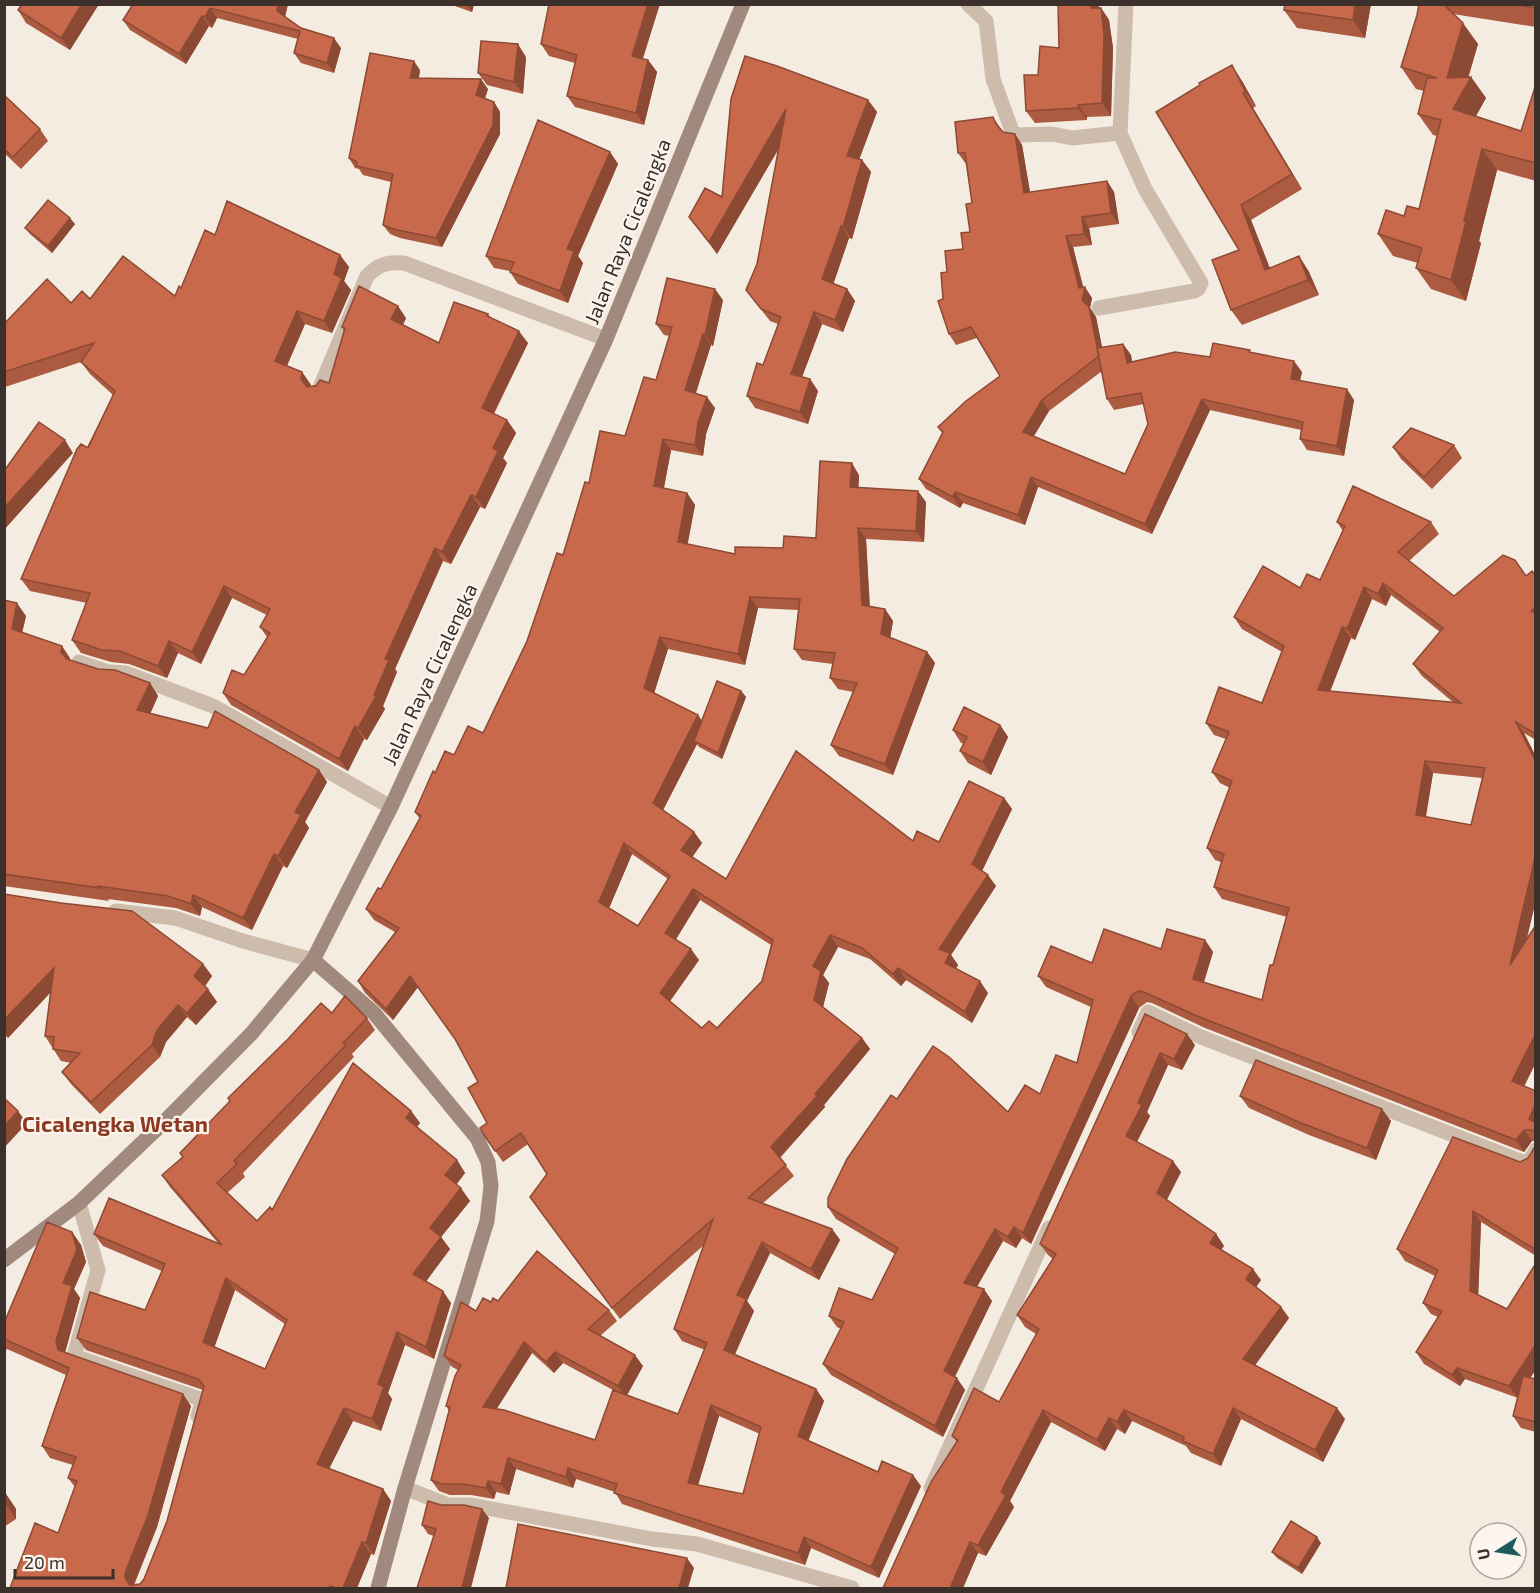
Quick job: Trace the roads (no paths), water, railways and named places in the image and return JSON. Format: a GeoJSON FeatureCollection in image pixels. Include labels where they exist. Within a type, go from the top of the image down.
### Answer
{"type":"FeatureCollection","features":[{"type":"Feature","properties":{"kind":"main road","name":"Jalan Raya Cicalengka"},"geometry":{"type":"LineString","coordinates":[[4,1260],[79,1203],[165,1121],[251,1034],[313,960],[391,807],[606,339],[743,4]]}},
{"type":"Feature","properties":{"kind":"main road"},"geometry":{"type":"LineString","coordinates":[[313,960],[381,1021],[477,1138],[488,1162],[491,1186],[487,1221],[405,1488],[378,1588]]}},
{"type":"Feature","properties":{"kind":"street"},"geometry":{"type":"LineString","coordinates":[[968,4],[986,21],[993,79],[1012,131],[1017,135],[1052,134],[1072,138],[1120,134]]}},
{"type":"Feature","properties":{"kind":"street"},"geometry":{"type":"LineString","coordinates":[[1099,308],[1194,291],[1198,289],[1200,283],[1146,189],[1120,134],[1126,4]]}},
{"type":"Feature","properties":{"kind":"street"},"geometry":{"type":"LineString","coordinates":[[319,390],[367,276],[376,267],[387,262],[404,263],[606,339]]}},
{"type":"Feature","properties":{"kind":"street"},"geometry":{"type":"LineString","coordinates":[[79,662],[109,672],[126,673],[213,706],[391,807]]}},
{"type":"Feature","properties":{"kind":"street"},"geometry":{"type":"LineString","coordinates":[[105,910],[175,918],[243,941],[313,960]]}},
{"type":"Feature","properties":{"kind":"street"},"geometry":{"type":"LineString","coordinates":[[1133,1044],[1148,1012],[1201,1036],[1528,1164],[1536,1150]]}},
{"type":"Feature","properties":{"kind":"street"},"geometry":{"type":"LineString","coordinates":[[79,1203],[98,1270],[74,1356],[203,1400],[194,1432]]}},
{"type":"Feature","properties":{"kind":"street"},"geometry":{"type":"LineString","coordinates":[[924,1502],[1053,1218]]}},
{"type":"Feature","properties":{"kind":"street"},"geometry":{"type":"LineString","coordinates":[[405,1488],[448,1505],[471,1505],[652,1539],[697,1544],[852,1588]]}},
{"type":"Feature","properties":{"kind":"district","name":"Cicalengka Wetan"},"geometry":{"type":"Point","coordinates":[115,1123]}}]}
